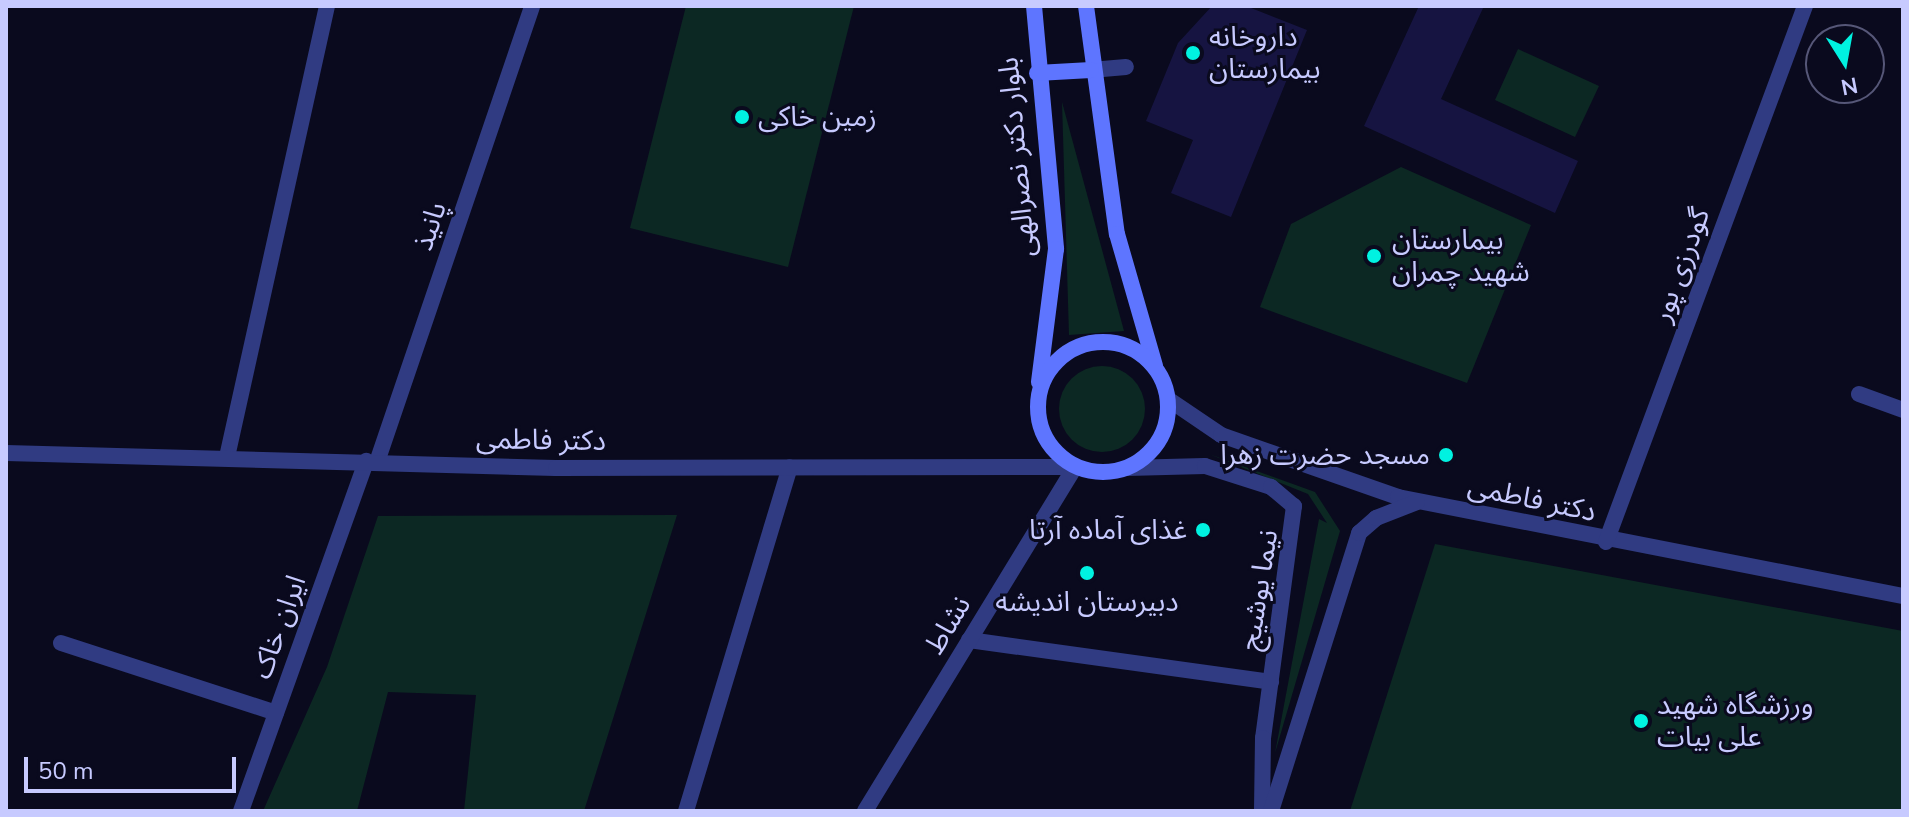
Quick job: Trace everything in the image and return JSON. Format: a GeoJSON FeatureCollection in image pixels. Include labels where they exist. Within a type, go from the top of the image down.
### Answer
{"type":"FeatureCollection","features":[{"type":"Feature","properties":{"kind":"main road","name":"بلوار دکتر نصرالهی"},"geometry":{"type":"LineString","coordinates":[[1034,6],[1037,73],[1056,249],[1037,398]]}},
{"type":"Feature","properties":{"kind":"main road"},"geometry":{"type":"LineString","coordinates":[[1086,6],[1091,70],[1117,234],[1155,368],[1168,399],[1154,448],[1127,468],[1075,467],[1049,446],[1037,398],[1051,367],[1078,346],[1112,342],[1155,368]]}},
{"type":"Feature","properties":{"kind":"main road"},"geometry":{"type":"LineString","coordinates":[[1037,73],[1091,70]]}},
{"type":"Feature","properties":{"kind":"street"},"geometry":{"type":"LineString","coordinates":[[227,457],[327,6]]}},
{"type":"Feature","properties":{"kind":"street","name":"پانیذ"},"geometry":{"type":"LineString","coordinates":[[372,462],[532,6]]}},
{"type":"Feature","properties":{"kind":"street","name":"گودرزی پور"},"geometry":{"type":"LineString","coordinates":[[1606,542],[1805,6]]}},
{"type":"Feature","properties":{"kind":"street"},"geometry":{"type":"LineString","coordinates":[[1091,70],[1126,67]]}},
{"type":"Feature","properties":{"kind":"street"},"geometry":{"type":"LineString","coordinates":[[1859,394],[1903,410]]}},
{"type":"Feature","properties":{"kind":"street","name":"دکتر فاطمی"},"geometry":{"type":"LineString","coordinates":[[1168,399],[1221,435],[1297,467],[1419,501],[1606,542],[1903,596]]}},
{"type":"Feature","properties":{"kind":"street","name":"دکتر فاطمی"},"geometry":{"type":"LineString","coordinates":[[6,453],[372,462],[1075,467]]}},
{"type":"Feature","properties":{"kind":"street","name":"ایران خاک"},"geometry":{"type":"LineString","coordinates":[[241,811],[372,462]]}},
{"type":"Feature","properties":{"kind":"street","name":"نیما یوشیج"},"geometry":{"type":"LineString","coordinates":[[1127,468],[1205,466],[1271,487],[1294,506],[1271,682],[1262,811]]}},
{"type":"Feature","properties":{"kind":"street"},"geometry":{"type":"LineString","coordinates":[[686,811],[790,467]]}},
{"type":"Feature","properties":{"kind":"street","name":"نشاط"},"geometry":{"type":"LineString","coordinates":[[865,811],[1075,467]]}},
{"type":"Feature","properties":{"kind":"street"},"geometry":{"type":"LineString","coordinates":[[1271,811],[1359,533],[1376,518],[1419,501]]}},
{"type":"Feature","properties":{"kind":"street"},"geometry":{"type":"LineString","coordinates":[[969,640],[1271,682]]}},
{"type":"Feature","properties":{"kind":"street"},"geometry":{"type":"LineString","coordinates":[[61,643],[276,713]]}},
{"type":"Feature","properties":{"kind":"green space","name":"زمین خاکی"},"geometry":{"type":"Polygon","coordinates":[[[686,6],[854,6],[788,267],[630,228],[686,6]]]}},
{"type":"Feature","properties":{"kind":"green space"},"geometry":{"type":"Polygon","coordinates":[[[1518,49],[1599,86],[1575,137],[1495,100],[1518,49]]]}},
{"type":"Feature","properties":{"kind":"green space"},"geometry":{"type":"Polygon","coordinates":[[[1062,102],[1124,331],[1069,335],[1062,102]]]}},
{"type":"Feature","properties":{"kind":"green space"},"geometry":{"type":"Polygon","coordinates":[[[1401,167],[1531,225],[1467,383],[1260,307],[1291,224],[1401,167]]]}},
{"type":"Feature","properties":{"kind":"green space"},"geometry":{"type":"Polygon","coordinates":[[[1102,366],[1119,369],[1133,378],[1142,392],[1145,409],[1142,426],[1133,440],[1119,449],[1102,452],[1085,449],[1071,440],[1062,426],[1059,409],[1062,392],[1071,378],[1085,369],[1102,366]]]}},
{"type":"Feature","properties":{"kind":"green space"},"geometry":{"type":"Polygon","coordinates":[[[1209,454],[1315,492],[1340,531],[1275,753],[1319,519],[1327,523],[1308,494],[1209,454]]]}},
{"type":"Feature","properties":{"kind":"green space"},"geometry":{"type":"Polygon","coordinates":[[[677,515],[584,811],[464,811],[476,695],[388,692],[357,811],[263,811],[327,667],[378,516],[677,515]]]}},
{"type":"Feature","properties":{"kind":"green space","name":"ورزشگاه شهید علی بیات"},"geometry":{"type":"Polygon","coordinates":[[[1435,544],[1903,631],[1903,811],[1350,811],[1435,544]]]}},
{"type":"Feature","properties":{"kind":"building"},"geometry":{"type":"Polygon","coordinates":[[[1212,6],[1246,6],[1307,30],[1231,217],[1171,193],[1193,140],[1146,121],[1178,43],[1212,6]]]}},
{"type":"Feature","properties":{"kind":"building"},"geometry":{"type":"Polygon","coordinates":[[[1419,6],[1484,6],[1441,99],[1578,161],[1555,213],[1364,126],[1419,6]]]}},
{"type":"Feature","properties":{"kind":"place","name":"داروخانه بیمارستان"},"geometry":{"type":"Point","coordinates":[1193,53]}},
{"type":"Feature","properties":{"kind":"place","name":"زمین خاکی"},"geometry":{"type":"Point","coordinates":[742,117]}},
{"type":"Feature","properties":{"kind":"place","name":"بیمارستان شهید چمران"},"geometry":{"type":"Point","coordinates":[1374,256]}},
{"type":"Feature","properties":{"kind":"place","name":"مسجد حضرت زهرا"},"geometry":{"type":"Point","coordinates":[1446,455]}},
{"type":"Feature","properties":{"kind":"place","name":"غذای آماده آرتا"},"geometry":{"type":"Point","coordinates":[1203,530]}},
{"type":"Feature","properties":{"kind":"place","name":"دبیرستان اندیشه"},"geometry":{"type":"Point","coordinates":[1087,573]}},
{"type":"Feature","properties":{"kind":"place","name":"ورزشگاه شهید علی بیات"},"geometry":{"type":"Point","coordinates":[1641,721]}}]}
